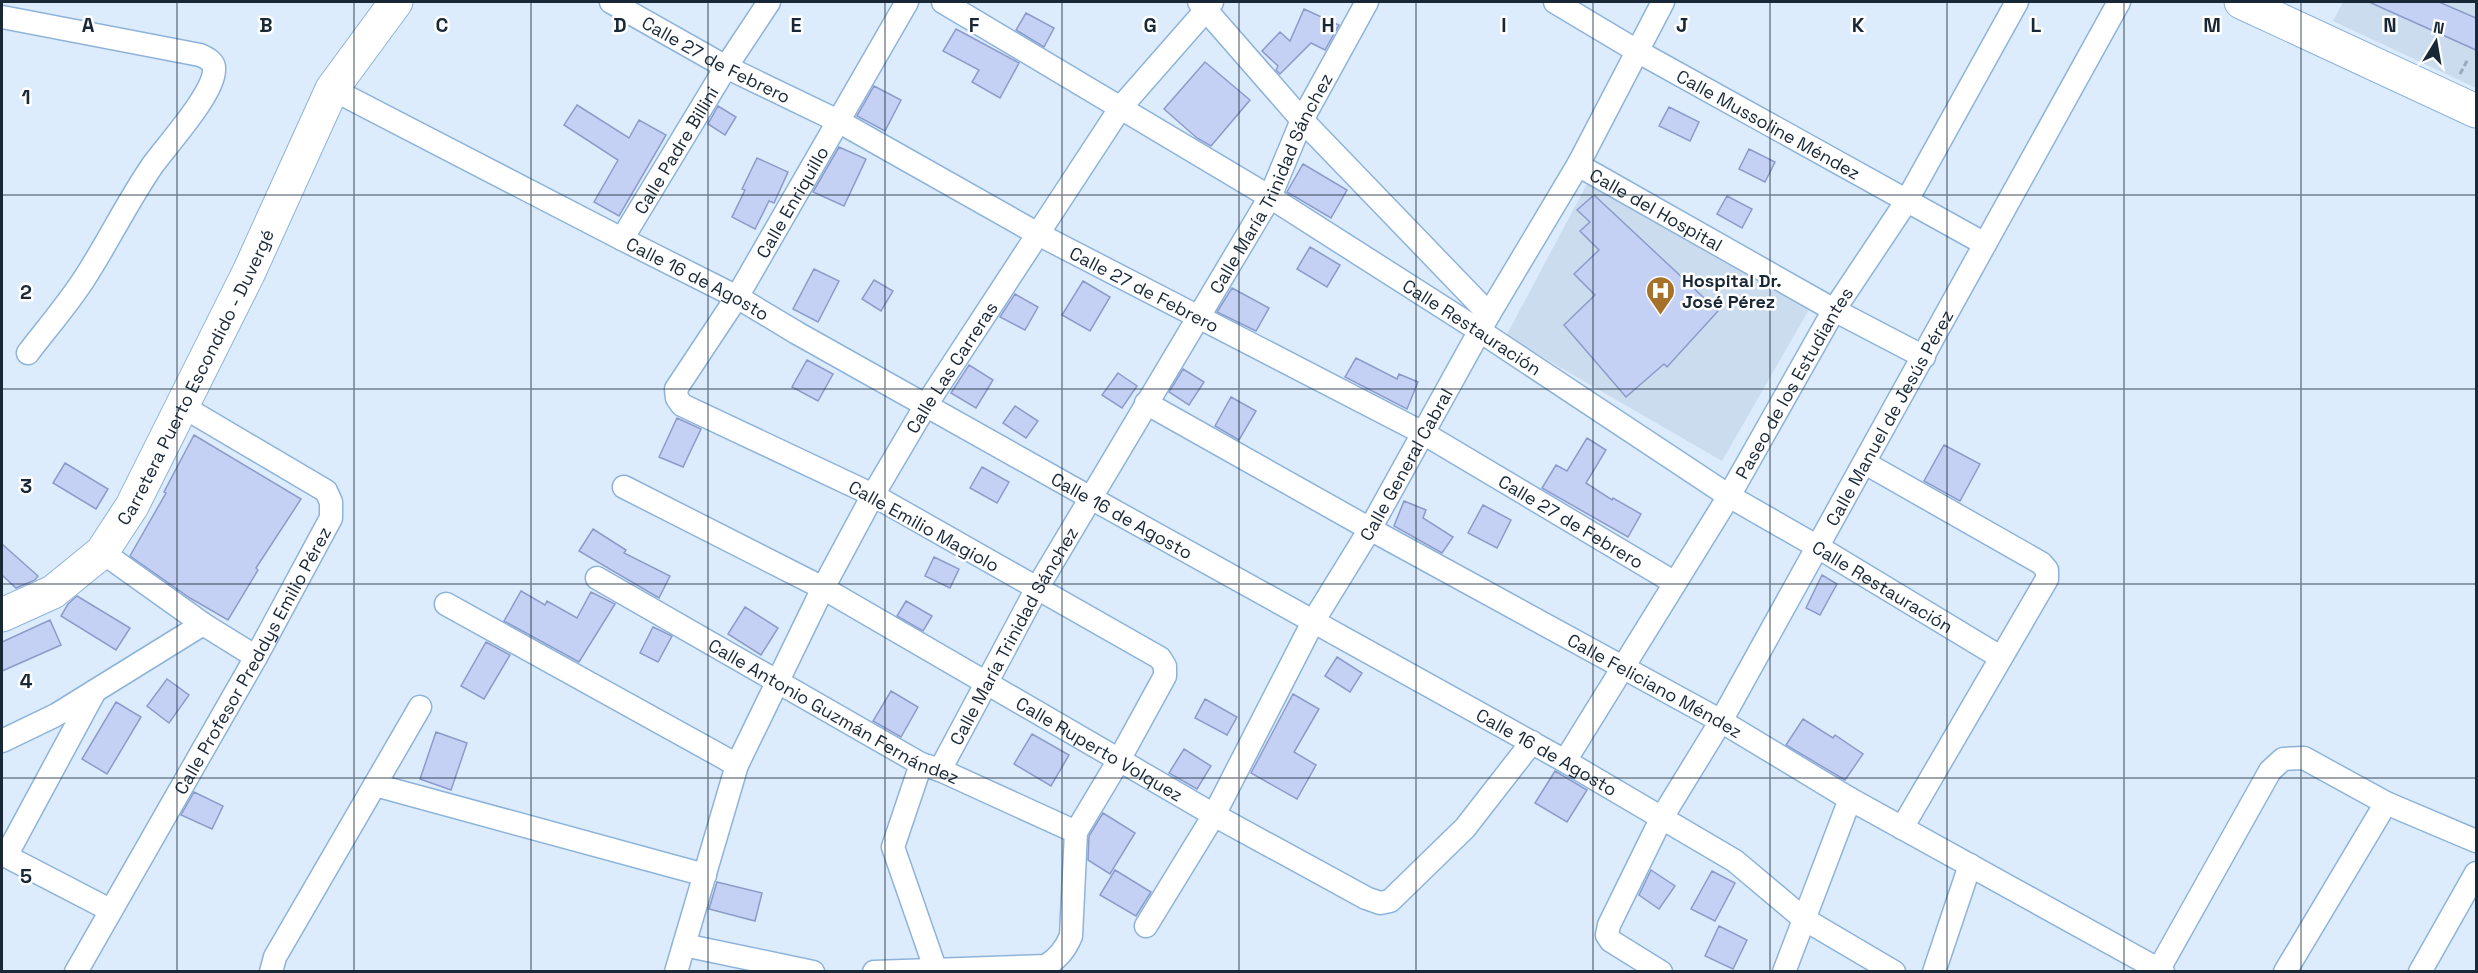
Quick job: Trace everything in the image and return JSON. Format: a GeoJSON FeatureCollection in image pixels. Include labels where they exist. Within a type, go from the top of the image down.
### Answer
{"type":"FeatureCollection","features":[{"type":"Feature","properties":{"kind":"main road","name":"Carretera Puerto Escondido - Duvergé"},"geometry":{"type":"LineString","coordinates":[[2,615],[53,592],[102,552],[132,506],[249,272],[332,89],[396,2]]}},
{"type":"Feature","properties":{"kind":"main road"},"geometry":{"type":"LineString","coordinates":[[2241,2],[2476,111]]}},
{"type":"Feature","properties":{"kind":"street","name":"Calle 27 de Febrero"},"geometry":{"type":"LineString","coordinates":[[612,2],[726,67],[838,121],[1038,234],[1423,433],[1675,583]]}},
{"type":"Feature","properties":{"kind":"street","name":"Calle Padre Billini"},"geometry":{"type":"LineString","coordinates":[[622,239],[726,67],[769,2]]}},
{"type":"Feature","properties":{"kind":"street","name":"Calle Enriquillo"},"geometry":{"type":"LineString","coordinates":[[677,398],[676,389],[737,297],[907,2]]}},
{"type":"Feature","properties":{"kind":"street","name":"Calle Restauración"},"geometry":{"type":"LineString","coordinates":[[943,2],[1485,322],[1729,496],[2000,657]]}},
{"type":"Feature","properties":{"kind":"street","name":"Calle María Trinidad Sánchez"},"geometry":{"type":"LineString","coordinates":[[935,968],[893,847],[931,767],[987,684],[1036,590],[1089,497],[1270,197],[1302,120],[1367,2]]}},
{"type":"Feature","properties":{"kind":"street","name":"Calle Mussoline Méndez"},"geometry":{"type":"LineString","coordinates":[[1555,2],[1637,51],[1984,244]]}},
{"type":"Feature","properties":{"kind":"street","name":"Calle General Cabral"},"geometry":{"type":"LineString","coordinates":[[1146,926],[1214,814],[1314,620],[1370,529],[1485,322],[1578,165],[1663,2]]}},
{"type":"Feature","properties":{"kind":"street","name":"Paseo de los Estudiantes"},"geometry":{"type":"LineString","coordinates":[[1565,761],[1729,496],[1834,310],[1906,202],[2017,2]]}},
{"type":"Feature","properties":{"kind":"street","name":"Calle Manuel de Jesús Pérez"},"geometry":{"type":"LineString","coordinates":[[1661,972],[1611,941],[1607,935],[1609,925],[1661,819],[1721,721],[2119,2]]}},
{"type":"Feature","properties":{"kind":"street","name":"Calle Las Carreras"},"geometry":{"type":"LineString","coordinates":[[676,972],[736,765],[823,588],[873,495],[926,405],[1121,107],[1206,4]]}},
{"type":"Feature","properties":{"kind":"street"},"geometry":{"type":"LineString","coordinates":[[1206,4],[1302,120],[1485,322]]}},
{"type":"Feature","properties":{"kind":"street"},"geometry":{"type":"LineString","coordinates":[[2,17],[200,55],[211,60],[215,69],[212,81],[198,104],[172,143],[153,165],[85,278],[28,353]]}},
{"type":"Feature","properties":{"kind":"street","name":"Calle 16 de Agosto"},"geometry":{"type":"LineString","coordinates":[[332,89],[737,297],[1089,497],[1532,742],[1735,861],[1804,919],[1894,972]]}},
{"type":"Feature","properties":{"kind":"street","name":"Calle del Hospital"},"geometry":{"type":"LineString","coordinates":[[1578,165],[1834,310],[1924,357]]}},
{"type":"Feature","properties":{"kind":"street","name":"Calle Emilio Magiolo"},"geometry":{"type":"LineString","coordinates":[[677,398],[682,405],[873,495],[1036,590],[1160,658],[1166,666],[1165,676],[1119,760]]}},
{"type":"Feature","properties":{"kind":"street","name":"Calle Feliciano Méndez"},"geometry":{"type":"LineString","coordinates":[[1146,403],[1370,529],[1721,721],[1850,799],[2161,970]]}},
{"type":"Feature","properties":{"kind":"street","name":"Calle Profesor Preddys Emilio Pérez"},"geometry":{"type":"LineString","coordinates":[[76,972],[256,657],[331,518],[331,502],[326,491],[182,406]]}},
{"type":"Feature","properties":{"kind":"street"},"geometry":{"type":"LineString","coordinates":[[1865,463],[2041,563],[2047,570],[2047,579],[1902,828]]}},
{"type":"Feature","properties":{"kind":"street","name":"Calle Ruperto Volquez"},"geometry":{"type":"LineString","coordinates":[[624,487],[823,588],[1214,814],[1366,898],[1380,903],[1390,901],[1465,828],[1532,742]]}},
{"type":"Feature","properties":{"kind":"street"},"geometry":{"type":"LineString","coordinates":[[102,552],[203,624],[256,657]]}},
{"type":"Feature","properties":{"kind":"street","name":"Calle Antonio Guzmán Fernández"},"geometry":{"type":"LineString","coordinates":[[597,578],[931,767],[1076,832]]}},
{"type":"Feature","properties":{"kind":"street"},"geometry":{"type":"LineString","coordinates":[[446,604],[736,765]]}},
{"type":"Feature","properties":{"kind":"street"},"geometry":{"type":"LineString","coordinates":[[2,741],[56,715],[203,624]]}},
{"type":"Feature","properties":{"kind":"street"},"geometry":{"type":"LineString","coordinates":[[96,690],[4,855],[110,910]]}},
{"type":"Feature","properties":{"kind":"street"},"geometry":{"type":"LineString","coordinates":[[271,972],[275,957],[420,707]]}},
{"type":"Feature","properties":{"kind":"street"},"geometry":{"type":"LineString","coordinates":[[2161,970],[2270,771],[2283,759],[2304,758],[2386,803],[2476,841]]}},
{"type":"Feature","properties":{"kind":"street"},"geometry":{"type":"LineString","coordinates":[[874,972],[935,968],[1046,966],[1056,959],[1066,948],[1071,936],[1076,832],[1119,760]]}},
{"type":"Feature","properties":{"kind":"street"},"geometry":{"type":"LineString","coordinates":[[375,785],[705,875]]}},
{"type":"Feature","properties":{"kind":"street"},"geometry":{"type":"LineString","coordinates":[[1784,972],[1850,799]]}},
{"type":"Feature","properties":{"kind":"street"},"geometry":{"type":"LineString","coordinates":[[2285,972],[2386,803]]}},
{"type":"Feature","properties":{"kind":"street"},"geometry":{"type":"LineString","coordinates":[[1934,972],[1970,865]]}},
{"type":"Feature","properties":{"kind":"street"},"geometry":{"type":"LineString","coordinates":[[2420,972],[2476,873]]}},
{"type":"Feature","properties":{"kind":"street"},"geometry":{"type":"LineString","coordinates":[[684,945],[813,972]]}},
{"type":"Feature","properties":{"kind":"shaded area"},"geometry":{"type":"Polygon","coordinates":[[[2343,2],[2476,2],[2476,88],[2333,21],[2343,2]]]}},
{"type":"Feature","properties":{"kind":"shaded area","name":"Hospital Dr. José Pérez"},"geometry":{"type":"Polygon","coordinates":[[[1595,169],[1818,294],[1722,461],[1506,336],[1595,169]]]}},
{"type":"Feature","properties":{"kind":"building"},"geometry":{"type":"Polygon","coordinates":[[[2369,2],[2439,2],[2476,18],[2476,50],[2369,2]]]}},
{"type":"Feature","properties":{"kind":"building"},"geometry":{"type":"Polygon","coordinates":[[[1304,9],[1339,25],[1325,50],[1311,43],[1280,74],[1276,70],[1278,66],[1262,51],[1280,32],[1290,41],[1304,9]]]}},
{"type":"Feature","properties":{"kind":"building"},"geometry":{"type":"Polygon","coordinates":[[[1026,13],[1054,28],[1044,47],[1016,30],[1026,13]]]}},
{"type":"Feature","properties":{"kind":"building"},"geometry":{"type":"Polygon","coordinates":[[[956,29],[1019,63],[1000,98],[972,82],[979,70],[943,51],[956,29]]]}},
{"type":"Feature","properties":{"kind":"building"},"geometry":{"type":"Polygon","coordinates":[[[1205,62],[1250,100],[1211,146],[1197,138],[1164,109],[1205,62]]]}},
{"type":"Feature","properties":{"kind":"building"},"geometry":{"type":"Polygon","coordinates":[[[874,86],[901,100],[885,131],[857,116],[874,86]]]}},
{"type":"Feature","properties":{"kind":"building"},"geometry":{"type":"Polygon","coordinates":[[[577,105],[629,138],[639,120],[666,135],[619,216],[594,202],[618,160],[564,125],[577,105]]]}},
{"type":"Feature","properties":{"kind":"building"},"geometry":{"type":"Polygon","coordinates":[[[718,106],[736,117],[725,135],[708,124],[718,106]]]}},
{"type":"Feature","properties":{"kind":"building"},"geometry":{"type":"Polygon","coordinates":[[[1669,107],[1699,122],[1690,141],[1659,126],[1669,107]]]}},
{"type":"Feature","properties":{"kind":"building"},"geometry":{"type":"Polygon","coordinates":[[[839,147],[866,159],[844,206],[813,192],[839,147]]]}},
{"type":"Feature","properties":{"kind":"building"},"geometry":{"type":"Polygon","coordinates":[[[1749,149],[1775,162],[1765,182],[1739,169],[1749,149]]]}},
{"type":"Feature","properties":{"kind":"building"},"geometry":{"type":"Polygon","coordinates":[[[757,158],[788,172],[774,203],[769,201],[755,229],[732,217],[757,158]]]}},
{"type":"Feature","properties":{"kind":"building"},"geometry":{"type":"Polygon","coordinates":[[[1303,164],[1347,190],[1331,218],[1287,192],[1303,164]]]}},
{"type":"Feature","properties":{"kind":"building"},"geometry":{"type":"Polygon","coordinates":[[[1594,195],[1718,311],[1667,367],[1664,364],[1626,397],[1564,325],[1595,295],[1574,274],[1599,250],[1580,231],[1590,222],[1577,210],[1594,195]]]}},
{"type":"Feature","properties":{"kind":"building"},"geometry":{"type":"Polygon","coordinates":[[[1727,196],[1752,209],[1742,228],[1717,214],[1727,196]]]}},
{"type":"Feature","properties":{"kind":"building"},"geometry":{"type":"Polygon","coordinates":[[[1310,247],[1340,265],[1327,287],[1297,269],[1310,247]]]}},
{"type":"Feature","properties":{"kind":"building"},"geometry":{"type":"Polygon","coordinates":[[[814,269],[839,281],[818,322],[793,309],[814,269]]]}},
{"type":"Feature","properties":{"kind":"building"},"geometry":{"type":"Polygon","coordinates":[[[874,280],[893,291],[881,311],[862,299],[874,280]]]}},
{"type":"Feature","properties":{"kind":"building"},"geometry":{"type":"Polygon","coordinates":[[[1083,281],[1110,297],[1090,331],[1062,315],[1083,281]]]}},
{"type":"Feature","properties":{"kind":"building"},"geometry":{"type":"Polygon","coordinates":[[[1232,288],[1269,308],[1256,331],[1217,312],[1232,288]]]}},
{"type":"Feature","properties":{"kind":"building"},"geometry":{"type":"Polygon","coordinates":[[[1015,294],[1038,307],[1025,330],[1000,317],[1015,294]]]}},
{"type":"Feature","properties":{"kind":"building"},"geometry":{"type":"Polygon","coordinates":[[[1356,358],[1397,379],[1399,374],[1418,382],[1407,409],[1345,377],[1356,358]]]}},
{"type":"Feature","properties":{"kind":"building"},"geometry":{"type":"Polygon","coordinates":[[[807,360],[833,374],[818,401],[792,387],[807,360]]]}},
{"type":"Feature","properties":{"kind":"building"},"geometry":{"type":"Polygon","coordinates":[[[969,365],[993,380],[976,408],[951,393],[969,365]]]}},
{"type":"Feature","properties":{"kind":"building"},"geometry":{"type":"Polygon","coordinates":[[[1183,369],[1204,382],[1189,405],[1169,392],[1183,369]]]}},
{"type":"Feature","properties":{"kind":"building"},"geometry":{"type":"Polygon","coordinates":[[[1118,373],[1137,386],[1122,408],[1102,395],[1118,373]]]}},
{"type":"Feature","properties":{"kind":"building"},"geometry":{"type":"Polygon","coordinates":[[[1231,397],[1256,411],[1239,440],[1215,426],[1231,397]]]}},
{"type":"Feature","properties":{"kind":"building"},"geometry":{"type":"Polygon","coordinates":[[[1015,406],[1038,421],[1026,438],[1003,423],[1015,406]]]}},
{"type":"Feature","properties":{"kind":"building"},"geometry":{"type":"Polygon","coordinates":[[[677,418],[701,429],[683,467],[659,457],[677,418]]]}},
{"type":"Feature","properties":{"kind":"building"},"geometry":{"type":"Polygon","coordinates":[[[194,435],[301,499],[256,568],[258,570],[228,620],[190,598],[130,556],[166,493],[164,492],[194,435]]]}},
{"type":"Feature","properties":{"kind":"building"},"geometry":{"type":"Polygon","coordinates":[[[1587,438],[1606,450],[1586,483],[1612,500],[1613,498],[1641,514],[1628,537],[1542,488],[1556,465],[1567,471],[1587,438]]]}},
{"type":"Feature","properties":{"kind":"building"},"geometry":{"type":"Polygon","coordinates":[[[1944,445],[1980,464],[1960,501],[1924,481],[1944,445]]]}},
{"type":"Feature","properties":{"kind":"building"},"geometry":{"type":"Polygon","coordinates":[[[65,463],[108,489],[96,509],[53,483],[65,463]]]}},
{"type":"Feature","properties":{"kind":"building"},"geometry":{"type":"Polygon","coordinates":[[[982,467],[1009,482],[997,503],[970,488],[982,467]]]}},
{"type":"Feature","properties":{"kind":"building"},"geometry":{"type":"Polygon","coordinates":[[[1404,501],[1426,510],[1423,518],[1453,537],[1442,553],[1394,526],[1404,501]]]}},
{"type":"Feature","properties":{"kind":"building"},"geometry":{"type":"Polygon","coordinates":[[[1483,505],[1511,520],[1497,548],[1468,533],[1483,505]]]}},
{"type":"Feature","properties":{"kind":"building"},"geometry":{"type":"Polygon","coordinates":[[[593,529],[626,550],[624,553],[670,576],[659,598],[579,551],[593,529]]]}},
{"type":"Feature","properties":{"kind":"building"},"geometry":{"type":"Polygon","coordinates":[[[2,544],[38,576],[35,580],[16,588],[2,575],[2,544]]]}},
{"type":"Feature","properties":{"kind":"building"},"geometry":{"type":"Polygon","coordinates":[[[934,557],[959,569],[950,588],[925,576],[934,557]]]}},
{"type":"Feature","properties":{"kind":"building"},"geometry":{"type":"Polygon","coordinates":[[[1822,575],[1837,584],[1820,615],[1806,608],[1822,575]]]}},
{"type":"Feature","properties":{"kind":"building"},"geometry":{"type":"Polygon","coordinates":[[[521,591],[545,605],[547,601],[577,618],[591,592],[615,604],[579,662],[504,621],[521,591]]]}},
{"type":"Feature","properties":{"kind":"building"},"geometry":{"type":"Polygon","coordinates":[[[77,596],[130,628],[116,650],[61,616],[68,604],[77,596]]]}},
{"type":"Feature","properties":{"kind":"building"},"geometry":{"type":"Polygon","coordinates":[[[906,601],[932,616],[923,631],[897,616],[906,601]]]}},
{"type":"Feature","properties":{"kind":"building"},"geometry":{"type":"Polygon","coordinates":[[[745,607],[778,628],[761,655],[728,634],[745,607]]]}},
{"type":"Feature","properties":{"kind":"building"},"geometry":{"type":"Polygon","coordinates":[[[50,620],[61,645],[2,671],[2,642],[50,620]]]}},
{"type":"Feature","properties":{"kind":"building"},"geometry":{"type":"Polygon","coordinates":[[[653,627],[672,636],[658,662],[640,653],[653,627]]]}},
{"type":"Feature","properties":{"kind":"building"},"geometry":{"type":"Polygon","coordinates":[[[486,642],[510,655],[484,699],[461,686],[486,642]]]}},
{"type":"Feature","properties":{"kind":"building"},"geometry":{"type":"Polygon","coordinates":[[[1337,657],[1362,673],[1350,692],[1325,676],[1337,657]]]}},
{"type":"Feature","properties":{"kind":"building"},"geometry":{"type":"Polygon","coordinates":[[[167,679],[189,695],[169,723],[147,706],[167,679]]]}},
{"type":"Feature","properties":{"kind":"building"},"geometry":{"type":"Polygon","coordinates":[[[891,691],[918,707],[901,737],[873,721],[891,691]]]}},
{"type":"Feature","properties":{"kind":"building"},"geometry":{"type":"Polygon","coordinates":[[[1293,694],[1319,709],[1294,752],[1316,765],[1297,799],[1251,773],[1293,694]]]}},
{"type":"Feature","properties":{"kind":"building"},"geometry":{"type":"Polygon","coordinates":[[[1205,699],[1237,717],[1227,735],[1195,718],[1205,699]]]}},
{"type":"Feature","properties":{"kind":"building"},"geometry":{"type":"Polygon","coordinates":[[[116,702],[141,717],[107,774],[82,759],[116,702]]]}},
{"type":"Feature","properties":{"kind":"building"},"geometry":{"type":"Polygon","coordinates":[[[1803,719],[1833,738],[1835,735],[1863,754],[1845,780],[1786,745],[1803,719]]]}},
{"type":"Feature","properties":{"kind":"building"},"geometry":{"type":"Polygon","coordinates":[[[436,732],[467,743],[451,790],[420,779],[436,732]]]}},
{"type":"Feature","properties":{"kind":"building"},"geometry":{"type":"Polygon","coordinates":[[[1032,734],[1069,755],[1051,786],[1014,764],[1032,734]]]}},
{"type":"Feature","properties":{"kind":"building"},"geometry":{"type":"Polygon","coordinates":[[[1184,749],[1211,766],[1197,789],[1169,773],[1184,749]]]}},
{"type":"Feature","properties":{"kind":"building"},"geometry":{"type":"Polygon","coordinates":[[[1555,771],[1587,790],[1567,822],[1535,803],[1555,771]]]}},
{"type":"Feature","properties":{"kind":"building"},"geometry":{"type":"Polygon","coordinates":[[[194,792],[223,806],[212,829],[181,815],[194,792]]]}},
{"type":"Feature","properties":{"kind":"building"},"geometry":{"type":"Polygon","coordinates":[[[1103,813],[1135,833],[1110,874],[1088,860],[1089,836],[1103,813]]]}},
{"type":"Feature","properties":{"kind":"building"},"geometry":{"type":"Polygon","coordinates":[[[1115,870],[1151,892],[1136,916],[1100,895],[1115,870]]]}},
{"type":"Feature","properties":{"kind":"building"},"geometry":{"type":"Polygon","coordinates":[[[1651,870],[1675,886],[1659,909],[1639,895],[1651,870]]]}},
{"type":"Feature","properties":{"kind":"building"},"geometry":{"type":"Polygon","coordinates":[[[1712,871],[1735,883],[1715,921],[1691,909],[1712,871]]]}},
{"type":"Feature","properties":{"kind":"building"},"geometry":{"type":"Polygon","coordinates":[[[717,882],[762,893],[755,921],[709,909],[717,882]]]}},
{"type":"Feature","properties":{"kind":"building"},"geometry":{"type":"Polygon","coordinates":[[[1719,926],[1747,940],[1733,969],[1705,956],[1719,926]]]}},
{"type":"Feature","properties":{"kind":"place","name":"Hospital Dr. José Pérez"},"geometry":{"type":"Point","coordinates":[1661,316]}}]}
